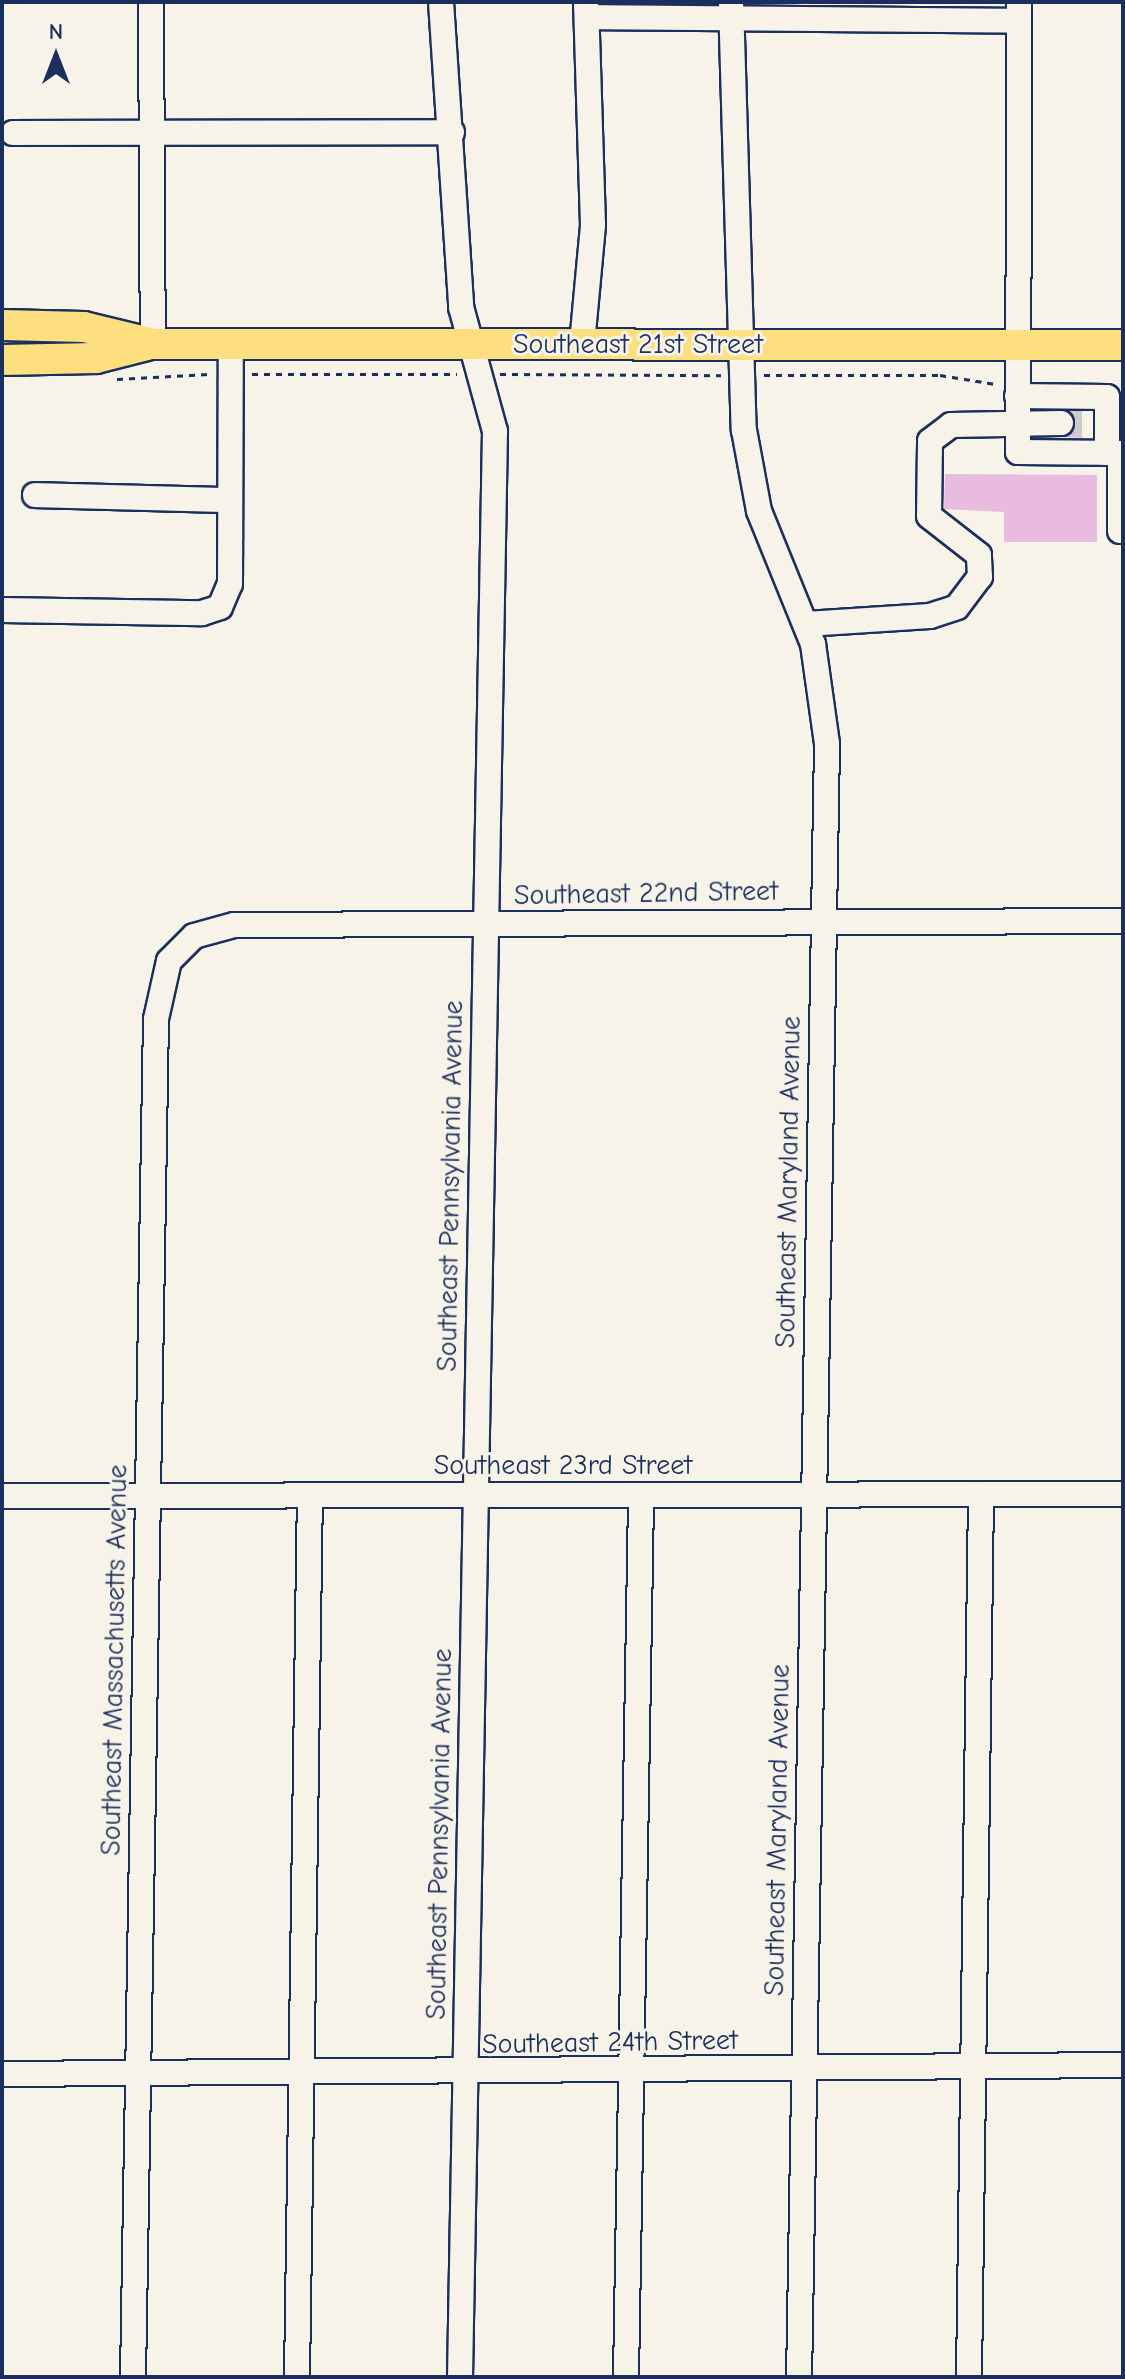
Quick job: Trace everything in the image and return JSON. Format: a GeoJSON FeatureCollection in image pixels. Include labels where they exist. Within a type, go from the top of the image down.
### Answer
{"type":"FeatureCollection","features":[{"type":"Feature","properties":{"kind":"main road","name":"Southeast 21st Street"},"geometry":{"type":"LineString","coordinates":[[2,325],[84,327],[153,344]]}},
{"type":"Feature","properties":{"kind":"main road","name":"Southeast 21st Street"},"geometry":{"type":"LineString","coordinates":[[2,360],[96,358],[153,344],[1123,345]]}},
{"type":"Feature","properties":{"kind":"street"},"geometry":{"type":"LineString","coordinates":[[151,2],[153,344]]}},
{"type":"Feature","properties":{"kind":"street","name":"Southeast Pennsylvania Avenue"},"geometry":{"type":"LineString","coordinates":[[441,2],[452,132],[453,243],[473,344],[484,374],[495,431],[460,2377]]}},
{"type":"Feature","properties":{"kind":"street"},"geometry":{"type":"LineString","coordinates":[[582,344],[593,225],[587,9],[1019,12],[1018,452],[1117,453]]}},
{"type":"Feature","properties":{"kind":"street","name":"Southeast Maryland Avenue"},"geometry":{"type":"LineString","coordinates":[[731,12],[739,343],[759,511],[806,624],[826,719],[799,2377]]}},
{"type":"Feature","properties":{"kind":"street"},"geometry":{"type":"LineString","coordinates":[[13,133],[152,130],[452,132]]}},
{"type":"Feature","properties":{"kind":"street"},"geometry":{"type":"LineString","coordinates":[[2,610],[202,613],[220,607],[230,584],[231,344]]}},
{"type":"Feature","properties":{"kind":"street"},"geometry":{"type":"LineString","coordinates":[[1017,390],[1107,397],[1107,423],[1117,453],[1120,531]]}},
{"type":"Feature","properties":{"kind":"street"},"geometry":{"type":"LineString","coordinates":[[806,624],[930,616],[957,607],[980,577],[979,555],[929,516],[930,441],[951,425],[1107,423]]}},
{"type":"Feature","properties":{"kind":"street"},"geometry":{"type":"LineString","coordinates":[[35,495],[230,500]]}},
{"type":"Feature","properties":{"kind":"street","name":"Southeast 22nd Street"},"geometry":{"type":"LineString","coordinates":[[178,949],[223,925],[1123,921]]}},
{"type":"Feature","properties":{"kind":"street","name":"Southeast Massachusetts Avenue"},"geometry":{"type":"LineString","coordinates":[[133,2377],[156,1019],[161,978],[178,949]]}},
{"type":"Feature","properties":{"kind":"street","name":"Southeast 23rd Street"},"geometry":{"type":"LineString","coordinates":[[2,1496],[1123,1494]]}},
{"type":"Feature","properties":{"kind":"street"},"geometry":{"type":"LineString","coordinates":[[297,2377],[310,1495]]}},
{"type":"Feature","properties":{"kind":"street"},"geometry":{"type":"LineString","coordinates":[[969,2377],[981,1495]]}},
{"type":"Feature","properties":{"kind":"street"},"geometry":{"type":"LineString","coordinates":[[626,2377],[641,1496]]}},
{"type":"Feature","properties":{"kind":"street","name":"Southeast 24th Street"},"geometry":{"type":"LineString","coordinates":[[2,2074],[466,2075],[1123,2065]]}},
{"type":"Feature","properties":{"kind":"path"},"geometry":{"type":"LineString","coordinates":[[105,379],[229,374],[940,375],[1017,390]]}},
{"type":"Feature","properties":{"kind":"building"},"geometry":{"type":"Polygon","coordinates":[[[1070,412],[1082,412],[1082,438],[1064,437],[1074,430],[1070,412]]]}},
{"type":"Feature","properties":{"kind":"building"},"geometry":{"type":"Polygon","coordinates":[[[945,474],[1097,475],[1097,542],[1004,542],[1004,512],[944,509],[945,474]]]}},
{"type":"Feature","properties":{"kind":"tunnel"},"geometry":{"type":"LineString","coordinates":[[1061,423],[1082,423]]}}]}
